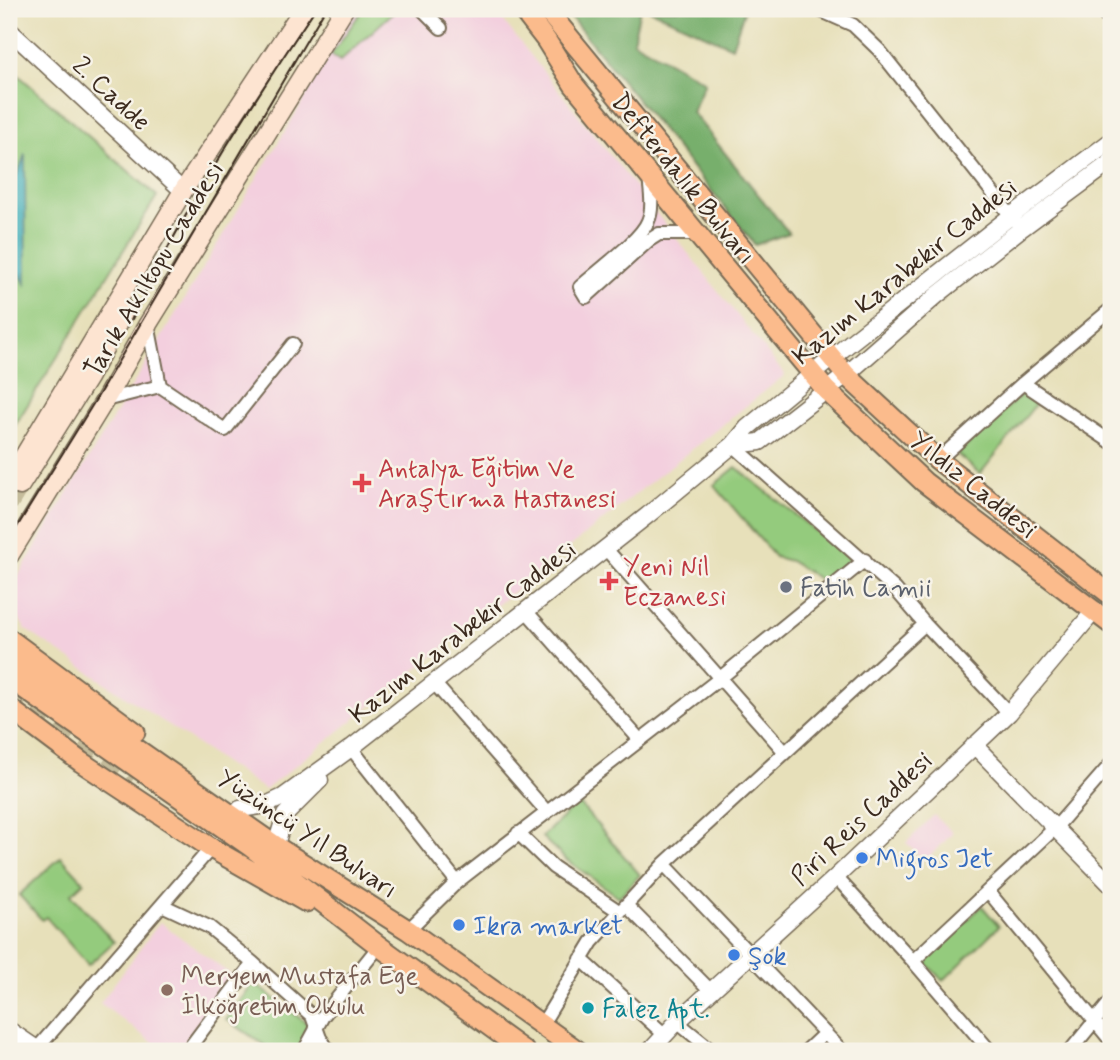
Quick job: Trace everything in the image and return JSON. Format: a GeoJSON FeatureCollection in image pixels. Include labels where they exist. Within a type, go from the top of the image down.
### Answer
{"type":"FeatureCollection","features":[{"type":"Feature","properties":{"kind":"main road","name":"Tarık Akıltopu Caddesi"},"geometry":{"type":"LineString","coordinates":[[14,484],[161,227],[303,9]]}},
{"type":"Feature","properties":{"kind":"main road","name":"Tarık Akıltopu Caddesi"},"geometry":{"type":"LineString","coordinates":[[9,556],[105,400],[148,324],[344,9]]}},
{"type":"Feature","properties":{"kind":"main road","name":"Defterdalık Bulvarı"},"geometry":{"type":"LineString","coordinates":[[522,9],[546,40],[574,85],[820,382]]}},
{"type":"Feature","properties":{"kind":"main road","name":"Defterdalık Bulvarı"},"geometry":{"type":"LineString","coordinates":[[546,9],[831,360]]}},
{"type":"Feature","properties":{"kind":"main road","name":"Yıldız Caddesi"},"geometry":{"type":"LineString","coordinates":[[831,360],[939,460],[1109,588]]}},
{"type":"Feature","properties":{"kind":"main road","name":"Yıldız Caddesi"},"geometry":{"type":"LineString","coordinates":[[820,382],[924,482],[1111,624]]}},
{"type":"Feature","properties":{"kind":"main road"},"geometry":{"type":"LineString","coordinates":[[9,639],[378,912]]}},
{"type":"Feature","properties":{"kind":"main road","name":"Yüzüncü Yıl Bulvarı"},"geometry":{"type":"LineString","coordinates":[[9,660],[284,851],[408,930],[578,1051]]}},
{"type":"Feature","properties":{"kind":"main road","name":"Yüzüncü Yıl Bulvarı"},"geometry":{"type":"LineString","coordinates":[[9,678],[251,847],[524,1051]]}},
{"type":"Feature","properties":{"kind":"main road"},"geometry":{"type":"LineString","coordinates":[[9,708],[81,762],[211,848],[372,940]]}},
{"type":"Feature","properties":{"kind":"main road"},"geometry":{"type":"LineString","coordinates":[[132,780],[372,940]]}},
{"type":"Feature","properties":{"kind":"street"},"geometry":{"type":"LineString","coordinates":[[422,9],[441,28]]}},
{"type":"Feature","properties":{"kind":"street"},"geometry":{"type":"LineString","coordinates":[[817,9],[853,25],[879,50],[1016,222]]}},
{"type":"Feature","properties":{"kind":"street"},"geometry":{"type":"LineString","coordinates":[[1102,9],[1111,20]]}},
{"type":"Feature","properties":{"kind":"street","name":"2. Cadde"},"geometry":{"type":"LineString","coordinates":[[9,30],[183,191]]}},
{"type":"Feature","properties":{"kind":"street","name":"Kazım Karabekir Caddesi"},"geometry":{"type":"LineString","coordinates":[[351,748],[606,549],[733,445],[747,428],[820,382],[846,375],[1016,222],[1111,141]]}},
{"type":"Feature","properties":{"kind":"street","name":"Kazım Karabekir Caddesi"},"geometry":{"type":"LineString","coordinates":[[820,382],[831,360],[850,343],[1016,222],[1111,162]]}},
{"type":"Feature","properties":{"kind":"street"},"geometry":{"type":"LineString","coordinates":[[649,176],[649,220],[641,233],[580,287],[586,297],[659,234],[695,234]]}},
{"type":"Feature","properties":{"kind":"street"},"geometry":{"type":"LineString","coordinates":[[939,460],[1023,383],[1111,309]]}},
{"type":"Feature","properties":{"kind":"street"},"geometry":{"type":"LineString","coordinates":[[148,324],[160,386],[225,430],[293,344]]}},
{"type":"Feature","properties":{"kind":"street"},"geometry":{"type":"LineString","coordinates":[[1023,383],[1111,442]]}},
{"type":"Feature","properties":{"kind":"street"},"geometry":{"type":"LineString","coordinates":[[105,400],[160,386]]}},
{"type":"Feature","properties":{"kind":"street"},"geometry":{"type":"LineString","coordinates":[[733,445],[895,589],[1009,713]]}},
{"type":"Feature","properties":{"kind":"street"},"geometry":{"type":"LineString","coordinates":[[606,549],[785,752]]}},
{"type":"Feature","properties":{"kind":"street"},"geometry":{"type":"LineString","coordinates":[[408,930],[457,882],[719,679],[865,560]]}},
{"type":"Feature","properties":{"kind":"street","name":"Piri Reis Caddesi"},"geometry":{"type":"LineString","coordinates":[[650,1051],[677,1022],[836,877],[1009,713],[1095,610]]}},
{"type":"Feature","properties":{"kind":"street"},"geometry":{"type":"LineString","coordinates":[[527,612],[639,739]]}},
{"type":"Feature","properties":{"kind":"street"},"geometry":{"type":"LineString","coordinates":[[541,1026],[592,942],[664,864],[925,624]]}},
{"type":"Feature","properties":{"kind":"street"},"geometry":{"type":"LineString","coordinates":[[435,684],[546,811]]}},
{"type":"Feature","properties":{"kind":"street"},"geometry":{"type":"LineString","coordinates":[[974,745],[1111,885]]}},
{"type":"Feature","properties":{"kind":"street"},"geometry":{"type":"LineString","coordinates":[[240,809],[266,805],[283,797],[351,748]]}},
{"type":"Feature","properties":{"kind":"street"},"geometry":{"type":"LineString","coordinates":[[278,838],[285,815],[351,748]]}},
{"type":"Feature","properties":{"kind":"street"},"geometry":{"type":"LineString","coordinates":[[351,748],[457,882]]}},
{"type":"Feature","properties":{"kind":"street"},"geometry":{"type":"LineString","coordinates":[[913,961],[1056,827],[1111,764]]}},
{"type":"Feature","properties":{"kind":"street"},"geometry":{"type":"LineString","coordinates":[[518,833],[553,867],[623,909],[711,991]]}},
{"type":"Feature","properties":{"kind":"street"},"geometry":{"type":"LineString","coordinates":[[9,1030],[38,1051],[211,848]]}},
{"type":"Feature","properties":{"kind":"street"},"geometry":{"type":"LineString","coordinates":[[664,864],[842,1051]]}},
{"type":"Feature","properties":{"kind":"street"},"geometry":{"type":"LineString","coordinates":[[836,877],[990,1051]]}},
{"type":"Feature","properties":{"kind":"street"},"geometry":{"type":"LineString","coordinates":[[988,891],[1111,1041]]}},
{"type":"Feature","properties":{"kind":"street"},"geometry":{"type":"LineString","coordinates":[[162,905],[209,927],[253,963],[312,1016],[329,1051]]}},
{"type":"Feature","properties":{"kind":"street"},"geometry":{"type":"LineString","coordinates":[[304,1051],[372,940]]}},
{"type":"Feature","properties":{"kind":"street"},"geometry":{"type":"LineString","coordinates":[[581,959],[665,1035]]}},
{"type":"Feature","properties":{"kind":"street"},"geometry":{"type":"LineString","coordinates":[[187,1051],[253,963]]}},
{"type":"Feature","properties":{"kind":"street"},"geometry":{"type":"LineString","coordinates":[[1070,1051],[1111,1001]]}},
{"type":"Feature","properties":{"kind":"street"},"geometry":{"type":"LineString","coordinates":[[677,1022],[713,1051]]}},
{"type":"Feature","properties":{"kind":"street"},"geometry":{"type":"LineString","coordinates":[[806,1051],[825,1033]]}},
{"type":"Feature","properties":{"kind":"shaded area","name":"Antalya Eğitim Ve Araştırma Hastanesi"},"geometry":{"type":"Polygon","coordinates":[[[356,9],[494,9],[785,375],[265,790],[25,629],[9,601],[9,591],[305,98],[334,41],[356,9]]]}},
{"type":"Feature","properties":{"kind":"shaded area"},"geometry":{"type":"Polygon","coordinates":[[[934,815],[953,833],[925,861],[906,843],[934,815]]]}},
{"type":"Feature","properties":{"kind":"shaded area","name":"Meryem Mustafa Ege İlköğretim Okulu"},"geometry":{"type":"Polygon","coordinates":[[[160,922],[234,977],[178,1051],[164,1051],[100,1003],[160,922]]]}},
{"type":"Feature","properties":{"kind":"green space"},"geometry":{"type":"Polygon","coordinates":[[[363,9],[397,9],[340,61],[331,55],[363,9]]]}},
{"type":"Feature","properties":{"kind":"green space"},"geometry":{"type":"Polygon","coordinates":[[[564,9],[640,9],[633,41],[705,82],[692,112],[789,233],[755,245],[564,9]]]}},
{"type":"Feature","properties":{"kind":"green space"},"geometry":{"type":"Polygon","coordinates":[[[648,9],[745,9],[732,47],[648,9]]]}},
{"type":"Feature","properties":{"kind":"green space"},"geometry":{"type":"Polygon","coordinates":[[[9,67],[157,196],[9,435],[9,67]]]}},
{"type":"Feature","properties":{"kind":"green space"},"geometry":{"type":"Polygon","coordinates":[[[1023,393],[1036,404],[980,474],[957,454],[1023,393]]]}},
{"type":"Feature","properties":{"kind":"green space"},"geometry":{"type":"Polygon","coordinates":[[[736,467],[850,559],[824,582],[790,561],[775,557],[714,485],[736,467]]]}},
{"type":"Feature","properties":{"kind":"green space"},"geometry":{"type":"Polygon","coordinates":[[[578,802],[640,875],[619,897],[565,859],[542,837],[578,802]]]}},
{"type":"Feature","properties":{"kind":"green space"},"geometry":{"type":"Polygon","coordinates":[[[61,857],[84,882],[71,894],[114,942],[88,965],[46,917],[42,920],[19,895],[61,857]]]}},
{"type":"Feature","properties":{"kind":"green space"},"geometry":{"type":"Polygon","coordinates":[[[982,906],[999,926],[943,981],[924,961],[982,906]]]}},
{"type":"Feature","properties":{"kind":"green space"},"geometry":{"type":"Polygon","coordinates":[[[254,983],[314,1029],[300,1051],[273,1051],[226,1019],[254,983]]]}},
{"type":"Feature","properties":{"kind":"water"},"geometry":{"type":"Polygon","coordinates":[[[25,154],[26,286],[8,251],[9,225],[13,210],[9,207],[9,187],[25,154]]]}},
{"type":"Feature","properties":{"kind":"tunnel"},"geometry":{"type":"LineString","coordinates":[[9,504],[20,486]]}},
{"type":"Feature","properties":{"kind":"tunnel"},"geometry":{"type":"LineString","coordinates":[[9,694],[132,781]]}},
{"type":"Feature","properties":{"kind":"tram line"},"geometry":{"type":"LineString","coordinates":[[9,540],[98,396],[325,9]]}},
{"type":"Feature","properties":{"kind":"tram line"},"geometry":{"type":"LineString","coordinates":[[132,319],[217,162],[313,12]]}},
{"type":"Feature","properties":{"kind":"place","name":"Antalya Eğitim Ve Araştırma Hastanesi"},"geometry":{"type":"Point","coordinates":[362,483]}},
{"type":"Feature","properties":{"kind":"place","name":"Yeni Nil Eczanesi"},"geometry":{"type":"Point","coordinates":[609,581]}},
{"type":"Feature","properties":{"kind":"place","name":"Fatih Camii"},"geometry":{"type":"Point","coordinates":[786,587]}},
{"type":"Feature","properties":{"kind":"place","name":"Migros Jet"},"geometry":{"type":"Point","coordinates":[862,858]}},
{"type":"Feature","properties":{"kind":"place","name":"Ikra market"},"geometry":{"type":"Point","coordinates":[459,925]}},
{"type":"Feature","properties":{"kind":"place","name":"Şok"},"geometry":{"type":"Point","coordinates":[734,955]}},
{"type":"Feature","properties":{"kind":"place","name":"Meryem Mustafa Ege İlköğretim Okulu"},"geometry":{"type":"Point","coordinates":[167,990]}},
{"type":"Feature","properties":{"kind":"place","name":"Falez Apt."},"geometry":{"type":"Point","coordinates":[588,1008]}}]}
